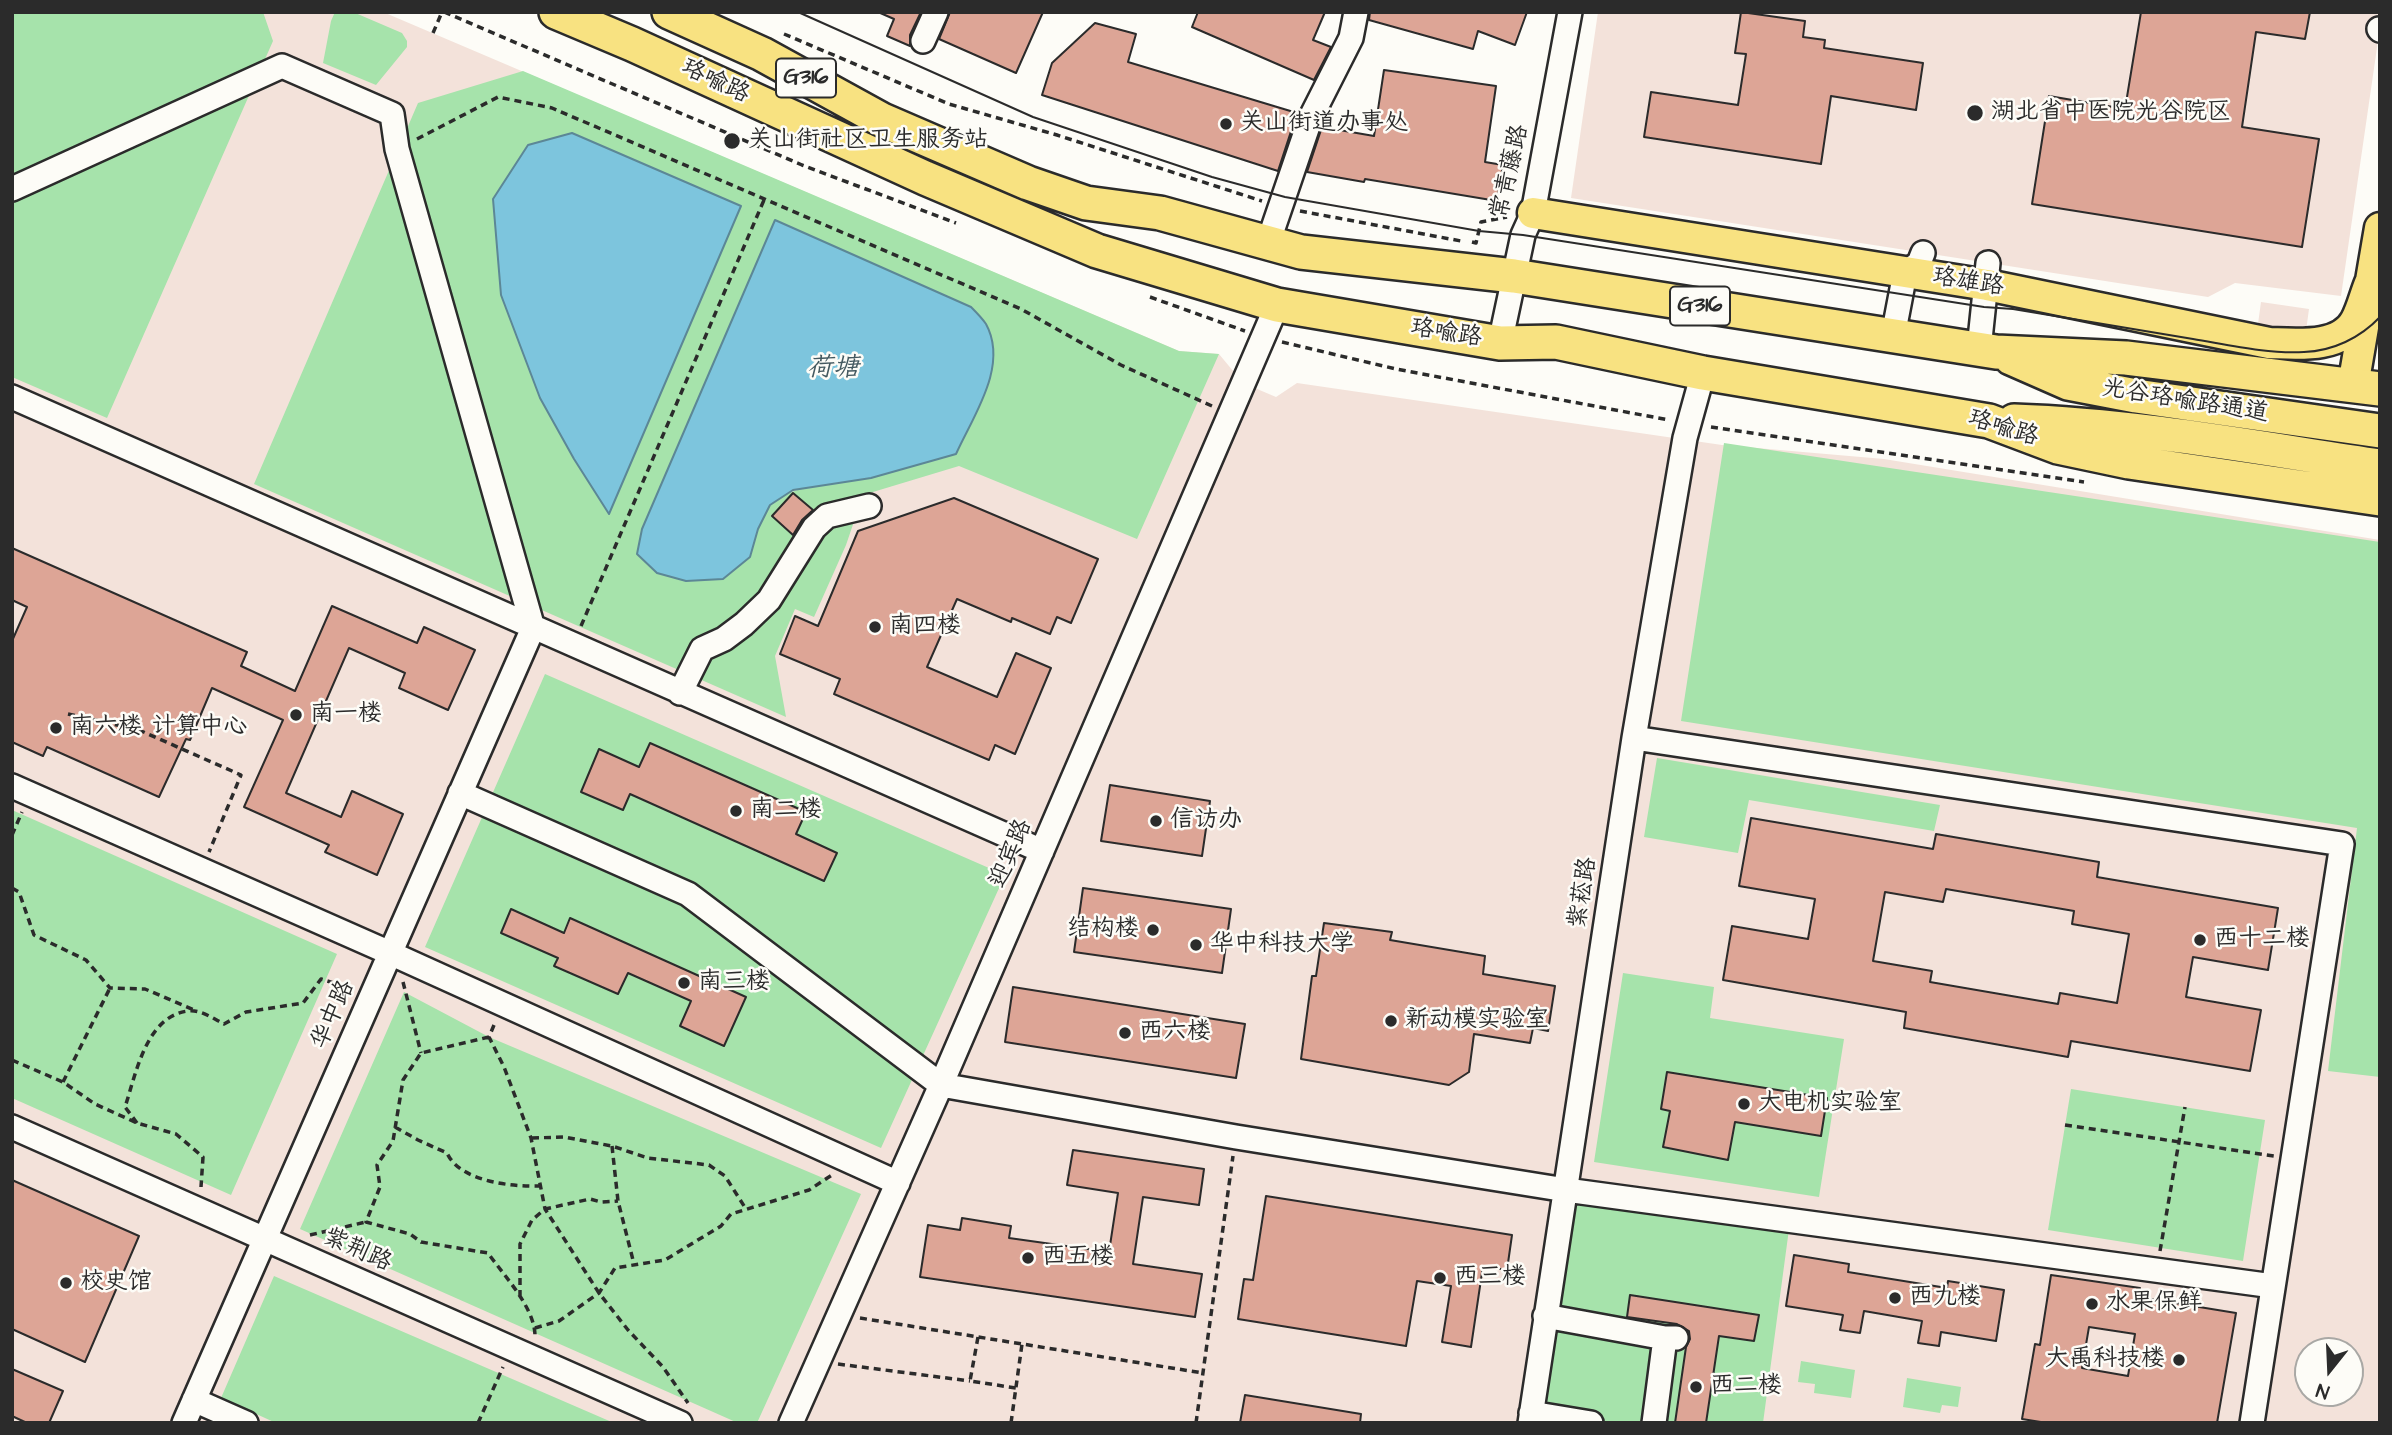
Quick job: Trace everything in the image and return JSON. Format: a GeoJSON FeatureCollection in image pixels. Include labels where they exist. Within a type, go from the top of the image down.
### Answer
{"type":"FeatureCollection","features":[{"type":"Feature","properties":{"kind":"highway","name":"珞喻路"},"geometry":{"type":"LineString","coordinates":[[556,12],[925,178],[1097,251],[1277,305],[1500,343],[1556,342],[1703,373],[1989,421],[2058,447],[2129,462],[2380,499]]}},
{"type":"Feature","properties":{"kind":"highway","name":"珞喻路"},"geometry":{"type":"LineString","coordinates":[[669,12],[762,54],[882,120],[1028,183],[1086,203],[1160,213],[1301,251],[1514,276],[1988,351],[2126,358],[2366,388]]}},
{"type":"Feature","properties":{"kind":"highway","name":"光谷珞喻路通道"},"geometry":{"type":"LineString","coordinates":[[1988,351],[2068,383],[2136,396],[2380,431]]}},
{"type":"Feature","properties":{"kind":"highway","name":"光谷珞喻路通道"},"geometry":{"type":"LineString","coordinates":[[1989,421],[2075,423],[2380,466]]}},
{"type":"Feature","properties":{"kind":"main road","name":"珞雄路"},"geometry":{"type":"LineString","coordinates":[[1533,213],[1988,274],[2269,343],[2303,345],[2335,338],[2348,330],[2355,321],[2370,283]]}},
{"type":"Feature","properties":{"kind":"main road","name":"珞雄路"},"geometry":{"type":"LineString","coordinates":[[2366,388],[2370,283],[2380,228]]}},
{"type":"Feature","properties":{"kind":"street"},"geometry":{"type":"LineString","coordinates":[[923,41],[936,12]]}},
{"type":"Feature","properties":{"kind":"street"},"geometry":{"type":"LineString","coordinates":[[1268,243],[1311,117],[1351,38],[1356,12]]}},
{"type":"Feature","properties":{"kind":"street","name":"常青藤路"},"geometry":{"type":"LineString","coordinates":[[1500,343],[1523,235],[1533,213],[1570,12]]}},
{"type":"Feature","properties":{"kind":"street"},"geometry":{"type":"LineString","coordinates":[[12,189],[282,66],[392,114],[397,149],[533,628]]}},
{"type":"Feature","properties":{"kind":"street"},"geometry":{"type":"LineString","coordinates":[[1893,336],[1914,263]]}},
{"type":"Feature","properties":{"kind":"street"},"geometry":{"type":"LineString","coordinates":[[1988,274],[1988,351]]}},
{"type":"Feature","properties":{"kind":"street","name":"迎宾路"},"geometry":{"type":"LineString","coordinates":[[792,1423],[942,1085],[1277,305]]}},
{"type":"Feature","properties":{"kind":"street","name":"紫菘路"},"geometry":{"type":"LineString","coordinates":[[1530,1418],[1634,738],[1685,438],[1703,373]]}},
{"type":"Feature","properties":{"kind":"street"},"geometry":{"type":"LineString","coordinates":[[12,397],[1042,851]]}},
{"type":"Feature","properties":{"kind":"street"},"geometry":{"type":"LineString","coordinates":[[680,692],[702,649],[724,639],[769,600],[814,528],[827,516],[869,506]]}},
{"type":"Feature","properties":{"kind":"street","name":"华中路"},"geometry":{"type":"LineString","coordinates":[[184,1423],[270,1241],[371,995],[393,955],[460,793],[533,628]]}},
{"type":"Feature","properties":{"kind":"street"},"geometry":{"type":"LineString","coordinates":[[1634,738],[2342,844],[2252,1423]]}},
{"type":"Feature","properties":{"kind":"street"},"geometry":{"type":"LineString","coordinates":[[12,786],[898,1183]]}},
{"type":"Feature","properties":{"kind":"street"},"geometry":{"type":"LineString","coordinates":[[460,793],[688,894],[942,1085],[1236,1137],[1566,1190],[2273,1286]]}},
{"type":"Feature","properties":{"kind":"street","name":"紫荆路"},"geometry":{"type":"LineString","coordinates":[[12,1127],[511,1348],[687,1415]]}},
{"type":"Feature","properties":{"kind":"street"},"geometry":{"type":"LineString","coordinates":[[1545,1316],[1671,1338],[1654,1423]]}},
{"type":"Feature","properties":{"kind":"street"},"geometry":{"type":"LineString","coordinates":[[194,1400],[246,1423]]}},
{"type":"Feature","properties":{"kind":"street"},"geometry":{"type":"LineString","coordinates":[[1530,1418],[1591,1423]]}},
{"type":"Feature","properties":{"kind":"path"},"geometry":{"type":"LineString","coordinates":[[433,33],[442,12]]}},
{"type":"Feature","properties":{"kind":"path"},"geometry":{"type":"LineString","coordinates":[[776,30],[949,104],[1057,135],[1281,207],[1476,243],[1481,222],[1533,213]]}},
{"type":"Feature","properties":{"kind":"path"},"geometry":{"type":"LineString","coordinates":[[397,149],[498,97],[552,108],[1021,309],[1121,365],[1230,414]]}},
{"type":"Feature","properties":{"kind":"path"},"geometry":{"type":"LineString","coordinates":[[572,646],[764,200]]}},
{"type":"Feature","properties":{"kind":"path"},"geometry":{"type":"LineString","coordinates":[[68,714],[139,730],[241,775],[202,870]]}},
{"type":"Feature","properties":{"kind":"path"},"geometry":{"type":"LineString","coordinates":[[12,888],[19,892],[34,935],[86,960],[110,988],[145,989],[224,1024],[246,1012],[303,1003],[321,979],[371,995]]}},
{"type":"Feature","properties":{"kind":"path"},"geometry":{"type":"LineString","coordinates":[[393,955],[421,1053]]}},
{"type":"Feature","properties":{"kind":"path"},"geometry":{"type":"LineString","coordinates":[[63,1082],[110,988]]}},
{"type":"Feature","properties":{"kind":"path"},"geometry":{"type":"LineString","coordinates":[[503,1005],[489,1037],[531,1138],[545,1209],[599,1293],[628,1330],[663,1367],[687,1415]]}},
{"type":"Feature","properties":{"kind":"path"},"geometry":{"type":"LineString","coordinates":[[137,1123],[125,1107],[141,1058],[160,1023],[187,1010],[199,1012]]}},
{"type":"Feature","properties":{"kind":"path"},"geometry":{"type":"LineString","coordinates":[[366,1222],[380,1187],[377,1165],[393,1141],[403,1080],[421,1053],[489,1037]]}},
{"type":"Feature","properties":{"kind":"path"},"geometry":{"type":"LineString","coordinates":[[12,1060],[63,1082],[95,1104],[137,1123],[176,1134],[203,1157],[199,1210]]}},
{"type":"Feature","properties":{"kind":"path"},"geometry":{"type":"LineString","coordinates":[[2157,1271],[2185,1107]]}},
{"type":"Feature","properties":{"kind":"path"},"geometry":{"type":"LineString","coordinates":[[2065,1125],[2293,1158]]}},
{"type":"Feature","properties":{"kind":"path"},"geometry":{"type":"LineString","coordinates":[[395,1127],[447,1153],[450,1160],[463,1172],[515,1187],[541,1186]]}},
{"type":"Feature","properties":{"kind":"path"},"geometry":{"type":"LineString","coordinates":[[531,1138],[564,1137],[611,1146],[648,1158],[709,1165],[725,1175],[746,1209]]}},
{"type":"Feature","properties":{"kind":"path"},"geometry":{"type":"LineString","coordinates":[[1196,1423],[1236,1137]]}},
{"type":"Feature","properties":{"kind":"path"},"geometry":{"type":"LineString","coordinates":[[611,1146],[618,1201],[634,1264]]}},
{"type":"Feature","properties":{"kind":"path"},"geometry":{"type":"LineString","coordinates":[[535,1328],[559,1321],[599,1293],[615,1268],[665,1260],[721,1226],[731,1214],[809,1190],[851,1162]]}},
{"type":"Feature","properties":{"kind":"path"},"geometry":{"type":"LineString","coordinates":[[520,1297],[520,1244],[532,1220],[545,1209],[590,1199],[601,1202],[618,1201]]}},
{"type":"Feature","properties":{"kind":"path"},"geometry":{"type":"LineString","coordinates":[[270,1241],[366,1222],[410,1234],[421,1242],[488,1253],[528,1306],[535,1328],[535,1358]]}},
{"type":"Feature","properties":{"kind":"path"},"geometry":{"type":"LineString","coordinates":[[840,1314],[1203,1373]]}},
{"type":"Feature","properties":{"kind":"path"},"geometry":{"type":"LineString","coordinates":[[970,1381],[978,1337]]}},
{"type":"Feature","properties":{"kind":"path"},"geometry":{"type":"LineString","coordinates":[[1011,1423],[1022,1344]]}},
{"type":"Feature","properties":{"kind":"path"},"geometry":{"type":"LineString","coordinates":[[478,1423],[511,1348]]}},
{"type":"Feature","properties":{"kind":"path"},"geometry":{"type":"LineString","coordinates":[[819,1362],[1016,1388]]}},
{"type":"Feature","properties":{"kind":"shaded area","name":"华中科技大学"},"geometry":{"type":"Polygon","coordinates":[[[12,12],[383,12],[1179,351],[1219,354],[1243,383],[1276,397],[1297,383],[1722,445],[1884,459],[2380,540],[2380,1423],[12,1423],[12,12]]]}},
{"type":"Feature","properties":{"kind":"shaded area","name":"湖北省中医院光谷院区"},"geometry":{"type":"Polygon","coordinates":[[[1598,12],[2380,12],[2341,296],[2235,283],[2208,297],[1571,198],[1598,12]]]}},
{"type":"Feature","properties":{"kind":"shaded area"},"geometry":{"type":"Polygon","coordinates":[[[2261,302],[2309,309],[2306,331],[2258,324],[2261,302]]]}},
{"type":"Feature","properties":{"kind":"green space"},"geometry":{"type":"Polygon","coordinates":[[[12,12],[263,12],[273,41],[107,418],[12,377],[12,12]]]}},
{"type":"Feature","properties":{"kind":"green space"},"geometry":{"type":"Polygon","coordinates":[[[335,12],[353,12],[402,33],[407,41],[407,47],[376,85],[323,63],[335,12]]]}},
{"type":"Feature","properties":{"kind":"green space"},"geometry":{"type":"Polygon","coordinates":[[[523,71],[1179,351],[1219,354],[1137,539],[959,466],[863,495],[846,545],[814,617],[795,609],[775,656],[786,717],[254,484],[418,103],[523,71]],[[775,220],[642,529],[637,554],[657,573],[686,581],[749,557],[762,518],[777,499],[802,489],[871,478],[775,220]]]}},
{"type":"Feature","properties":{"kind":"green space"},"geometry":{"type":"Polygon","coordinates":[[[1724,443],[2380,542],[2380,1077],[2328,1071],[2357,828],[1681,721],[1724,443]]]}},
{"type":"Feature","properties":{"kind":"green space"},"geometry":{"type":"Polygon","coordinates":[[[545,674],[1005,875],[881,1148],[425,947],[545,674]]]}},
{"type":"Feature","properties":{"kind":"green space"},"geometry":{"type":"Polygon","coordinates":[[[1657,758],[1940,805],[1934,831],[1749,800],[1738,853],[1644,837],[1657,758]]]}},
{"type":"Feature","properties":{"kind":"green space"},"geometry":{"type":"Polygon","coordinates":[[[12,810],[337,954],[231,1195],[12,1098],[12,810]]]}},
{"type":"Feature","properties":{"kind":"green space"},"geometry":{"type":"Polygon","coordinates":[[[1623,973],[1714,987],[1710,1018],[1844,1039],[1819,1197],[1594,1162],[1623,973]]]}},
{"type":"Feature","properties":{"kind":"green space"},"geometry":{"type":"Polygon","coordinates":[[[404,992],[489,1037],[861,1194],[757,1423],[738,1423],[300,1229],[404,992]]]}},
{"type":"Feature","properties":{"kind":"green space"},"geometry":{"type":"Polygon","coordinates":[[[2071,1089],[2265,1120],[2243,1261],[2048,1230],[2071,1089]]]}},
{"type":"Feature","properties":{"kind":"green space"},"geometry":{"type":"Polygon","coordinates":[[[1572,1198],[1789,1229],[1763,1423],[1541,1423],[1572,1198]]]}},
{"type":"Feature","properties":{"kind":"green space"},"geometry":{"type":"Polygon","coordinates":[[[274,1276],[614,1423],[276,1423],[221,1398],[274,1276]]]}},
{"type":"Feature","properties":{"kind":"green space"},"geometry":{"type":"Polygon","coordinates":[[[1801,1361],[1855,1370],[1851,1398],[1814,1393],[1815,1384],[1798,1382],[1801,1361]]]}},
{"type":"Feature","properties":{"kind":"green space"},"geometry":{"type":"Polygon","coordinates":[[[1907,1378],[1961,1387],[1958,1407],[1942,1405],[1940,1413],[1903,1407],[1907,1378]]]}},
{"type":"Feature","properties":{"kind":"water"},"geometry":{"type":"Polygon","coordinates":[[[572,133],[741,206],[609,514],[540,398],[501,295],[493,199],[528,145],[572,133]]]}},
{"type":"Feature","properties":{"kind":"water","name":"荷塘"},"geometry":{"type":"Polygon","coordinates":[[[775,220],[971,307],[986,324],[992,340],[991,374],[986,391],[956,454],[871,478],[793,490],[770,505],[758,529],[750,557],[723,579],[686,581],[657,573],[637,554],[642,529],[775,220]]]}},
{"type":"Feature","properties":{"kind":"building"},"geometry":{"type":"Polygon","coordinates":[[[878,12],[921,12],[910,35],[910,46],[887,36],[894,19],[878,12]]]}},
{"type":"Feature","properties":{"kind":"building"},"geometry":{"type":"Polygon","coordinates":[[[950,12],[1043,12],[1016,73],[939,39],[950,12]]]}},
{"type":"Feature","properties":{"kind":"building"},"geometry":{"type":"Polygon","coordinates":[[[1198,12],[1325,12],[1313,40],[1331,47],[1314,80],[1192,27],[1198,12]]]}},
{"type":"Feature","properties":{"kind":"building"},"geometry":{"type":"Polygon","coordinates":[[[1370,12],[1527,12],[1515,45],[1478,31],[1473,49],[1369,20],[1370,12]]]}},
{"type":"Feature","properties":{"kind":"building"},"geometry":{"type":"Polygon","coordinates":[[[1741,12],[1805,21],[1803,37],[1825,40],[1824,48],[1923,63],[1916,110],[1831,96],[1821,164],[1644,137],[1651,92],[1738,105],[1746,54],[1735,53],[1741,12]]]}},
{"type":"Feature","properties":{"kind":"building"},"geometry":{"type":"Polygon","coordinates":[[[2141,12],[2310,12],[2305,39],[2256,32],[2242,127],[2319,139],[2302,247],[2032,204],[2049,96],[2125,109],[2141,12]]]}},
{"type":"Feature","properties":{"kind":"building"},"geometry":{"type":"Polygon","coordinates":[[[1095,23],[1136,34],[1128,62],[1297,113],[1278,171],[1042,95],[1052,63],[1095,23]]]}},
{"type":"Feature","properties":{"kind":"building"},"geometry":{"type":"Polygon","coordinates":[[[1384,70],[1496,86],[1485,162],[1503,165],[1497,201],[1307,172],[1322,127],[1374,136],[1384,70]]]}},
{"type":"Feature","properties":{"kind":"building"},"geometry":{"type":"Polygon","coordinates":[[[793,493],[813,510],[802,520],[793,535],[772,516],[793,493]]]}},
{"type":"Feature","properties":{"kind":"building","name":"南四楼"},"geometry":{"type":"Polygon","coordinates":[[[954,498],[1098,559],[1071,623],[1057,617],[1050,634],[1012,618],[1011,622],[957,599],[927,667],[997,697],[1016,653],[1051,668],[1015,754],[995,745],[989,760],[834,694],[840,679],[780,654],[795,616],[818,626],[858,531],[954,498]]]}},
{"type":"Feature","properties":{"kind":"building"},"geometry":{"type":"Polygon","coordinates":[[[12,548],[247,652],[241,666],[295,691],[332,606],[417,643],[424,627],[475,650],[448,710],[399,688],[405,673],[349,648],[286,793],[341,817],[352,791],[403,814],[377,875],[325,852],[329,845],[244,807],[283,720],[212,688],[190,740],[186,739],[159,797],[47,747],[43,756],[12,742],[12,641],[27,607],[12,600],[12,548]]]}},
{"type":"Feature","properties":{"kind":"building","name":"南二楼"},"geometry":{"type":"Polygon","coordinates":[[[650,743],[806,812],[796,834],[837,853],[824,881],[630,794],[623,810],[581,792],[599,749],[639,767],[650,743]]]}},
{"type":"Feature","properties":{"kind":"building","name":"信访办"},"geometry":{"type":"Polygon","coordinates":[[[1110,785],[1210,801],[1202,856],[1101,841],[1110,785]]]}},
{"type":"Feature","properties":{"kind":"building","name":"西十二楼"},"geometry":{"type":"Polygon","coordinates":[[[1751,818],[1933,849],[1936,834],[2099,862],[2097,877],[2278,908],[2268,970],[2193,957],[2186,997],[2261,1010],[2250,1071],[2071,1041],[2068,1057],[1904,1028],[1906,1012],[1723,980],[1732,926],[1808,939],[1815,899],[1739,886],[1751,818]],[[1946,889],[1943,902],[1885,892],[1873,961],[1932,971],[1930,982],[2058,1004],[2060,993],[2117,1003],[2129,934],[2072,924],[2074,911],[1946,889]]]}},
{"type":"Feature","properties":{"kind":"building","name":"结构楼"},"geometry":{"type":"Polygon","coordinates":[[[1083,888],[1231,909],[1222,973],[1074,952],[1083,888]]]}},
{"type":"Feature","properties":{"kind":"building","name":"南三楼"},"geometry":{"type":"Polygon","coordinates":[[[511,909],[564,933],[570,918],[746,997],[724,1046],[680,1026],[691,1001],[628,973],[618,994],[554,966],[558,958],[501,933],[511,909]]]}},
{"type":"Feature","properties":{"kind":"building","name":"新动模实验室"},"geometry":{"type":"Polygon","coordinates":[[[1324,923],[1392,932],[1390,940],[1485,956],[1483,974],[1555,986],[1548,1031],[1533,1028],[1530,1043],[1474,1034],[1469,1072],[1449,1085],[1301,1059],[1312,976],[1316,976],[1324,923]]]}},
{"type":"Feature","properties":{"kind":"building","name":"西六楼"},"geometry":{"type":"Polygon","coordinates":[[[1013,987],[1245,1024],[1236,1078],[1005,1042],[1013,987]]]}},
{"type":"Feature","properties":{"kind":"building","name":"大电机实验室"},"geometry":{"type":"Polygon","coordinates":[[[1667,1072],[1827,1098],[1821,1136],[1735,1122],[1728,1160],[1663,1147],[1670,1111],[1661,1109],[1667,1072]]]}},
{"type":"Feature","properties":{"kind":"building","name":"西五楼"},"geometry":{"type":"Polygon","coordinates":[[[1073,1150],[1204,1169],[1199,1205],[1143,1197],[1133,1264],[1202,1274],[1195,1317],[920,1277],[928,1225],[960,1230],[962,1218],[1011,1226],[1009,1238],[1109,1252],[1118,1193],[1067,1185],[1073,1150]]]}},
{"type":"Feature","properties":{"kind":"building","name":"校史馆"},"geometry":{"type":"Polygon","coordinates":[[[12,1180],[139,1236],[85,1362],[12,1329],[12,1180]]]}},
{"type":"Feature","properties":{"kind":"building"},"geometry":{"type":"Polygon","coordinates":[[[1266,1196],[1512,1235],[1507,1270],[1483,1266],[1471,1347],[1442,1342],[1451,1286],[1417,1281],[1406,1346],[1238,1319],[1244,1279],[1253,1280],[1266,1196]]]}},
{"type":"Feature","properties":{"kind":"building","name":"西九楼"},"geometry":{"type":"Polygon","coordinates":[[[1794,1255],[1849,1264],[1848,1272],[1947,1288],[1948,1281],[2004,1290],[1996,1341],[1941,1332],[1939,1346],[1918,1343],[1922,1321],[1864,1311],[1860,1333],[1840,1330],[1843,1315],[1786,1306],[1794,1255]]]}},
{"type":"Feature","properties":{"kind":"building","name":"大禹科技楼"},"geometry":{"type":"Polygon","coordinates":[[[2051,1275],[2140,1288],[2138,1297],[2236,1313],[2217,1423],[2047,1423],[2022,1419],[2035,1344],[2040,1345],[2051,1275]],[[2089,1327],[2082,1368],[2128,1376],[2135,1334],[2089,1327]]]}},
{"type":"Feature","properties":{"kind":"building","name":"西二楼"},"geometry":{"type":"Polygon","coordinates":[[[1630,1295],[1759,1315],[1754,1341],[1719,1336],[1706,1423],[1675,1423],[1686,1347],[1690,1339],[1689,1331],[1677,1324],[1627,1317],[1630,1295]]]}},
{"type":"Feature","properties":{"kind":"building"},"geometry":{"type":"Polygon","coordinates":[[[12,1369],[63,1391],[49,1423],[27,1423],[12,1416],[12,1369]]]}},
{"type":"Feature","properties":{"kind":"building"},"geometry":{"type":"Polygon","coordinates":[[[1245,1395],[1361,1414],[1360,1423],[1240,1423],[1245,1395]]]}},
{"type":"Feature","properties":{"kind":"tram line"},"geometry":{"type":"LineString","coordinates":[[798,12],[1033,117],[1212,177],[1285,197],[1479,231],[1523,235],[1984,307],[2013,309],[2262,350],[2304,352],[2336,346],[2355,337],[2380,317]]}},
{"type":"Feature","properties":{"kind":"place","name":"湖北省中医院光谷院区"},"geometry":{"type":"Point","coordinates":[1975,113]}},
{"type":"Feature","properties":{"kind":"place","name":"关山街道办事处"},"geometry":{"type":"Point","coordinates":[1226,124]}},
{"type":"Feature","properties":{"kind":"place","name":"关山街社区卫生服务站"},"geometry":{"type":"Point","coordinates":[732,141]}},
{"type":"Feature","properties":{"kind":"place","name":"南四楼"},"geometry":{"type":"Point","coordinates":[875,627]}},
{"type":"Feature","properties":{"kind":"place","name":"南一楼"},"geometry":{"type":"Point","coordinates":[296,715]}},
{"type":"Feature","properties":{"kind":"place","name":"南六楼 计算中心"},"geometry":{"type":"Point","coordinates":[56,728]}},
{"type":"Feature","properties":{"kind":"place","name":"南二楼"},"geometry":{"type":"Point","coordinates":[736,811]}},
{"type":"Feature","properties":{"kind":"place","name":"信访办"},"geometry":{"type":"Point","coordinates":[1156,821]}},
{"type":"Feature","properties":{"kind":"place","name":"结构楼"},"geometry":{"type":"Point","coordinates":[1153,930]}},
{"type":"Feature","properties":{"kind":"place","name":"西十二楼"},"geometry":{"type":"Point","coordinates":[2200,940]}},
{"type":"Feature","properties":{"kind":"place","name":"华中科技大学"},"geometry":{"type":"Point","coordinates":[1196,945]}},
{"type":"Feature","properties":{"kind":"place","name":"南三楼"},"geometry":{"type":"Point","coordinates":[684,983]}},
{"type":"Feature","properties":{"kind":"place","name":"新动模实验室"},"geometry":{"type":"Point","coordinates":[1391,1021]}},
{"type":"Feature","properties":{"kind":"place","name":"西六楼"},"geometry":{"type":"Point","coordinates":[1125,1033]}},
{"type":"Feature","properties":{"kind":"place","name":"大电机实验室"},"geometry":{"type":"Point","coordinates":[1744,1104]}},
{"type":"Feature","properties":{"kind":"place","name":"西五楼"},"geometry":{"type":"Point","coordinates":[1028,1258]}},
{"type":"Feature","properties":{"kind":"place","name":"西三楼"},"geometry":{"type":"Point","coordinates":[1440,1278]}},
{"type":"Feature","properties":{"kind":"place","name":"校史馆"},"geometry":{"type":"Point","coordinates":[66,1283]}},
{"type":"Feature","properties":{"kind":"place","name":"西九楼"},"geometry":{"type":"Point","coordinates":[1895,1298]}},
{"type":"Feature","properties":{"kind":"place","name":"水果保鲜"},"geometry":{"type":"Point","coordinates":[2092,1304]}},
{"type":"Feature","properties":{"kind":"place","name":"大禹科技楼"},"geometry":{"type":"Point","coordinates":[2179,1360]}},
{"type":"Feature","properties":{"kind":"place","name":"西二楼"},"geometry":{"type":"Point","coordinates":[1696,1387]}}]}
